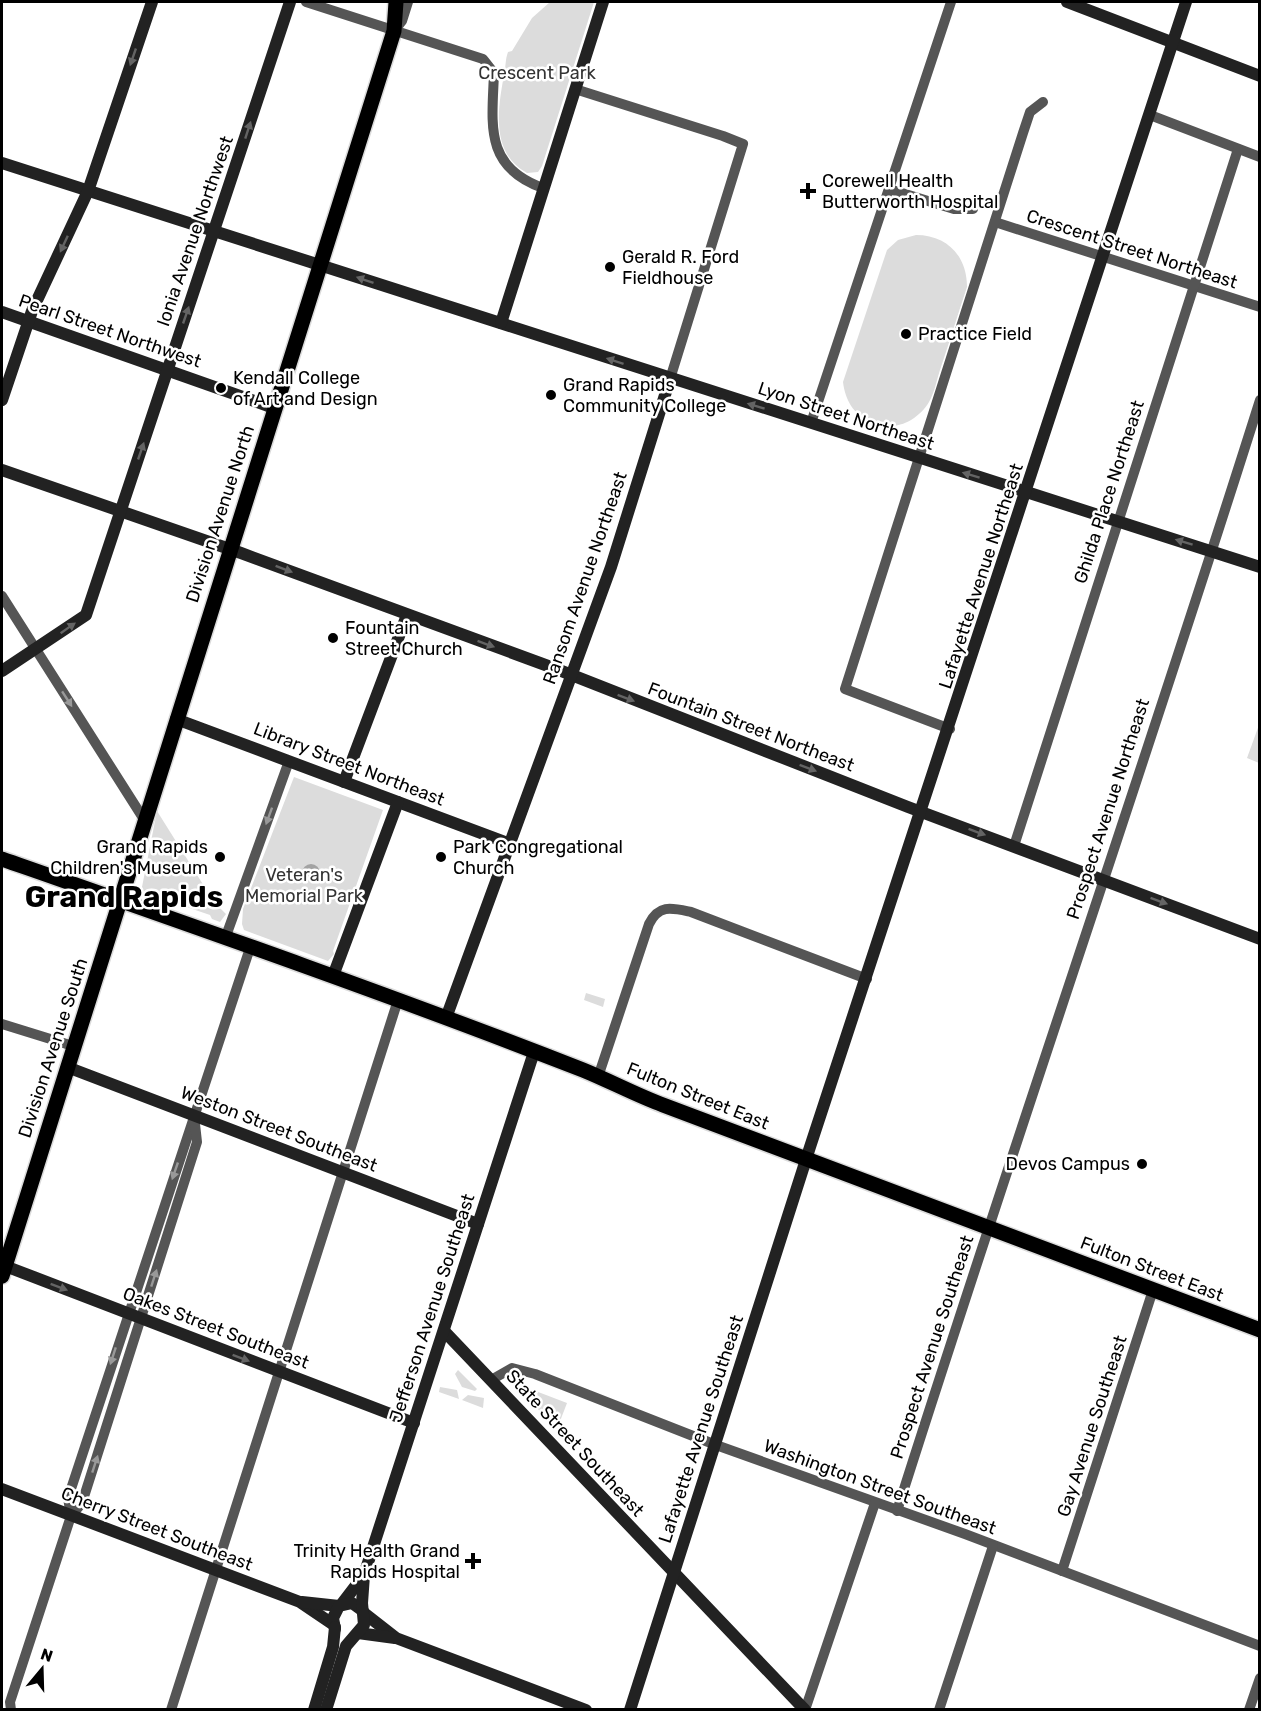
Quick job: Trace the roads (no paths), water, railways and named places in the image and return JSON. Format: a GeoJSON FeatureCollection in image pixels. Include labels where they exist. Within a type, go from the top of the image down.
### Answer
{"type":"FeatureCollection","features":[{"type":"Feature","properties":{"kind":"main road","name":"Division Avenue North"},"geometry":{"type":"LineString","coordinates":[[121,900],[229,549],[394,31],[396,2]]}},
{"type":"Feature","properties":{"kind":"main road","name":"Fulton Street East"},"geometry":{"type":"LineString","coordinates":[[2,859],[226,936],[398,1000],[598,1077],[655,1102],[1260,1330]]}},
{"type":"Feature","properties":{"kind":"main road","name":"Division Avenue South"},"geometry":{"type":"LineString","coordinates":[[3,1271],[6,1246],[121,900]]}},
{"type":"Feature","properties":{"kind":"street"},"geometry":{"type":"LineString","coordinates":[[2,400],[28,322],[88,191],[152,2]]}},
{"type":"Feature","properties":{"kind":"street","name":"Ionia Avenue Northwest"},"geometry":{"type":"LineString","coordinates":[[2,671],[86,615],[290,2]]}},
{"type":"Feature","properties":{"kind":"street"},"geometry":{"type":"LineString","coordinates":[[306,2],[483,59],[494,72],[492,126],[498,149],[514,175],[524,182],[543,188]]}},
{"type":"Feature","properties":{"kind":"street"},"geometry":{"type":"LineString","coordinates":[[394,31],[402,21],[408,2]]}},
{"type":"Feature","properties":{"kind":"street"},"geometry":{"type":"LineString","coordinates":[[501,323],[603,2]]}},
{"type":"Feature","properties":{"kind":"street"},"geometry":{"type":"LineString","coordinates":[[811,423],[951,2]]}},
{"type":"Feature","properties":{"kind":"street"},"geometry":{"type":"LineString","coordinates":[[1067,2],[1260,76]]}},
{"type":"Feature","properties":{"kind":"street","name":"Lafayette Avenue Northeast"},"geometry":{"type":"LineString","coordinates":[[807,1160],[950,729],[1186,2]]}},
{"type":"Feature","properties":{"kind":"street","name":"Ransom Avenue Northeast"},"geometry":{"type":"LineString","coordinates":[[446,1018],[611,567],[743,144],[575,89]]}},
{"type":"Feature","properties":{"kind":"street"},"geometry":{"type":"LineString","coordinates":[[950,729],[845,689],[965,308],[1030,112],[1043,102]]}},
{"type":"Feature","properties":{"kind":"street"},"geometry":{"type":"LineString","coordinates":[[1150,115],[1260,158]]}},
{"type":"Feature","properties":{"kind":"street","name":"Ghilda Place Northeast"},"geometry":{"type":"LineString","coordinates":[[1014,846],[1116,522],[1238,149]]}},
{"type":"Feature","properties":{"kind":"street","name":"Lyon Street Northeast"},"geometry":{"type":"LineString","coordinates":[[2,164],[1260,567]]}},
{"type":"Feature","properties":{"kind":"street"},"geometry":{"type":"LineString","coordinates":[[889,189],[954,209],[973,209]]}},
{"type":"Feature","properties":{"kind":"street","name":"Crescent Street Northeast"},"geometry":{"type":"LineString","coordinates":[[995,222],[1260,307]]}},
{"type":"Feature","properties":{"kind":"street","name":"Pearl Street Northwest"},"geometry":{"type":"LineString","coordinates":[[2,312],[274,408]]}},
{"type":"Feature","properties":{"kind":"street","name":"Prospect Avenue Northeast"},"geometry":{"type":"LineString","coordinates":[[987,1228],[1212,551],[1260,399]]}},
{"type":"Feature","properties":{"kind":"street","name":"Fountain Street Northeast"},"geometry":{"type":"LineString","coordinates":[[2,470],[229,549],[572,676],[922,812],[1260,939]]}},
{"type":"Feature","properties":{"kind":"street"},"geometry":{"type":"LineString","coordinates":[[2,596],[145,821]]}},
{"type":"Feature","properties":{"kind":"street"},"geometry":{"type":"LineString","coordinates":[[344,782],[407,615]]}},
{"type":"Feature","properties":{"kind":"street","name":"Library Street Northeast"},"geometry":{"type":"LineString","coordinates":[[176,719],[510,844]]}},
{"type":"Feature","properties":{"kind":"street"},"geometry":{"type":"LineString","coordinates":[[226,936],[289,761]]}},
{"type":"Feature","properties":{"kind":"street"},"geometry":{"type":"LineString","coordinates":[[333,976],[398,802]]}},
{"type":"Feature","properties":{"kind":"street"},"geometry":{"type":"LineString","coordinates":[[598,1077],[654,914],[661,909],[672,908],[691,912],[867,979]]}},
{"type":"Feature","properties":{"kind":"street"},"geometry":{"type":"LineString","coordinates":[[71,1516],[68,1498],[127,1313],[251,945]]}},
{"type":"Feature","properties":{"kind":"street"},"geometry":{"type":"LineString","coordinates":[[171,1710],[345,1173],[398,1000]]}},
{"type":"Feature","properties":{"kind":"street"},"geometry":{"type":"LineString","coordinates":[[2,1024],[73,1046]]}},
{"type":"Feature","properties":{"kind":"street","name":"Jefferson Avenue Southeast"},"geometry":{"type":"LineString","coordinates":[[364,1612],[364,1575],[534,1052]]}},
{"type":"Feature","properties":{"kind":"street","name":"Weston Street Southeast"},"geometry":{"type":"LineString","coordinates":[[67,1067],[478,1224]]}},
{"type":"Feature","properties":{"kind":"street"},"geometry":{"type":"LineString","coordinates":[[11,1710],[10,1702],[71,1516],[82,1503],[197,1142],[194,1115]]}},
{"type":"Feature","properties":{"kind":"street","name":"Lafayette Avenue Southeast"},"geometry":{"type":"LineString","coordinates":[[630,1710],[807,1160]]}},
{"type":"Feature","properties":{"kind":"street","name":"Prospect Avenue Southeast"},"geometry":{"type":"LineString","coordinates":[[897,1511],[987,1228]]}},
{"type":"Feature","properties":{"kind":"street","name":"Oakes Street Southeast"},"geometry":{"type":"LineString","coordinates":[[3,1271],[141,1318],[414,1423]]}},
{"type":"Feature","properties":{"kind":"street","name":"Gay Avenue Southeast"},"geometry":{"type":"LineString","coordinates":[[1062,1571],[1153,1290]]}},
{"type":"Feature","properties":{"kind":"street","name":"State Street Southeast"},"geometry":{"type":"LineString","coordinates":[[444,1331],[805,1710]]}},
{"type":"Feature","properties":{"kind":"street","name":"Washington Street Southeast"},"geometry":{"type":"LineString","coordinates":[[491,1380],[512,1368],[1260,1646]]}},
{"type":"Feature","properties":{"kind":"street","name":"Cherry Street Southeast"},"geometry":{"type":"LineString","coordinates":[[2,1490],[300,1602],[334,1626]]}},
{"type":"Feature","properties":{"kind":"street"},"geometry":{"type":"LineString","coordinates":[[805,1710],[875,1503]]}},
{"type":"Feature","properties":{"kind":"street"},"geometry":{"type":"LineString","coordinates":[[939,1710],[993,1545]]}},
{"type":"Feature","properties":{"kind":"street","name":"Jefferson Avenue Southeast"},"geometry":{"type":"LineString","coordinates":[[340,1605],[364,1575]]}},
{"type":"Feature","properties":{"kind":"street","name":"Cherry Street Southeast"},"geometry":{"type":"LineString","coordinates":[[300,1602],[340,1605]]}},
{"type":"Feature","properties":{"kind":"street"},"geometry":{"type":"LineString","coordinates":[[314,1710],[333,1647],[333,1613],[340,1605],[352,1603],[396,1638]]}},
{"type":"Feature","properties":{"kind":"street"},"geometry":{"type":"LineString","coordinates":[[326,1710],[344,1651],[364,1625],[364,1612]]}},
{"type":"Feature","properties":{"kind":"street"},"geometry":{"type":"LineString","coordinates":[[334,1626],[345,1635],[357,1633],[396,1638],[586,1710]]}},
{"type":"Feature","properties":{"kind":"street"},"geometry":{"type":"LineString","coordinates":[[1249,1710],[1260,1678]]}},
{"type":"Feature","properties":{"kind":"place","name":"Corewell Health Butterworth Hospital"},"geometry":{"type":"Point","coordinates":[808,191]}},
{"type":"Feature","properties":{"kind":"place","name":"Gerald R. Ford Fieldhouse"},"geometry":{"type":"Point","coordinates":[610,267]}},
{"type":"Feature","properties":{"kind":"place","name":"Practice Field"},"geometry":{"type":"Point","coordinates":[906,334]}},
{"type":"Feature","properties":{"kind":"place","name":"Kendall College of Art and Design"},"geometry":{"type":"Point","coordinates":[221,388]}},
{"type":"Feature","properties":{"kind":"place","name":"Grand Rapids Community College"},"geometry":{"type":"Point","coordinates":[551,395]}},
{"type":"Feature","properties":{"kind":"place","name":"Fountain Street Church"},"geometry":{"type":"Point","coordinates":[333,638]}},
{"type":"Feature","properties":{"kind":"place","name":"Grand Rapids Children's Museum"},"geometry":{"type":"Point","coordinates":[220,857]}},
{"type":"Feature","properties":{"kind":"place","name":"Park Congregational Church"},"geometry":{"type":"Point","coordinates":[441,857]}},
{"type":"Feature","properties":{"kind":"place","name":"Devos Campus"},"geometry":{"type":"Point","coordinates":[1142,1164]}},
{"type":"Feature","properties":{"kind":"place","name":"Trinity Health Grand Rapids Hospital"},"geometry":{"type":"Point","coordinates":[473,1561]}},
{"type":"Feature","properties":{"kind":"district","name":"Grand Rapids"},"geometry":{"type":"Point","coordinates":[124,897]}},
{"type":"Feature","properties":{"kind":"park label","name":"Crescent Park"},"geometry":{"type":"Point","coordinates":[537,73]}},
{"type":"Feature","properties":{"kind":"park label","name":"Veteran's Memorial Park"},"geometry":{"type":"Point","coordinates":[304,885]}}]}
